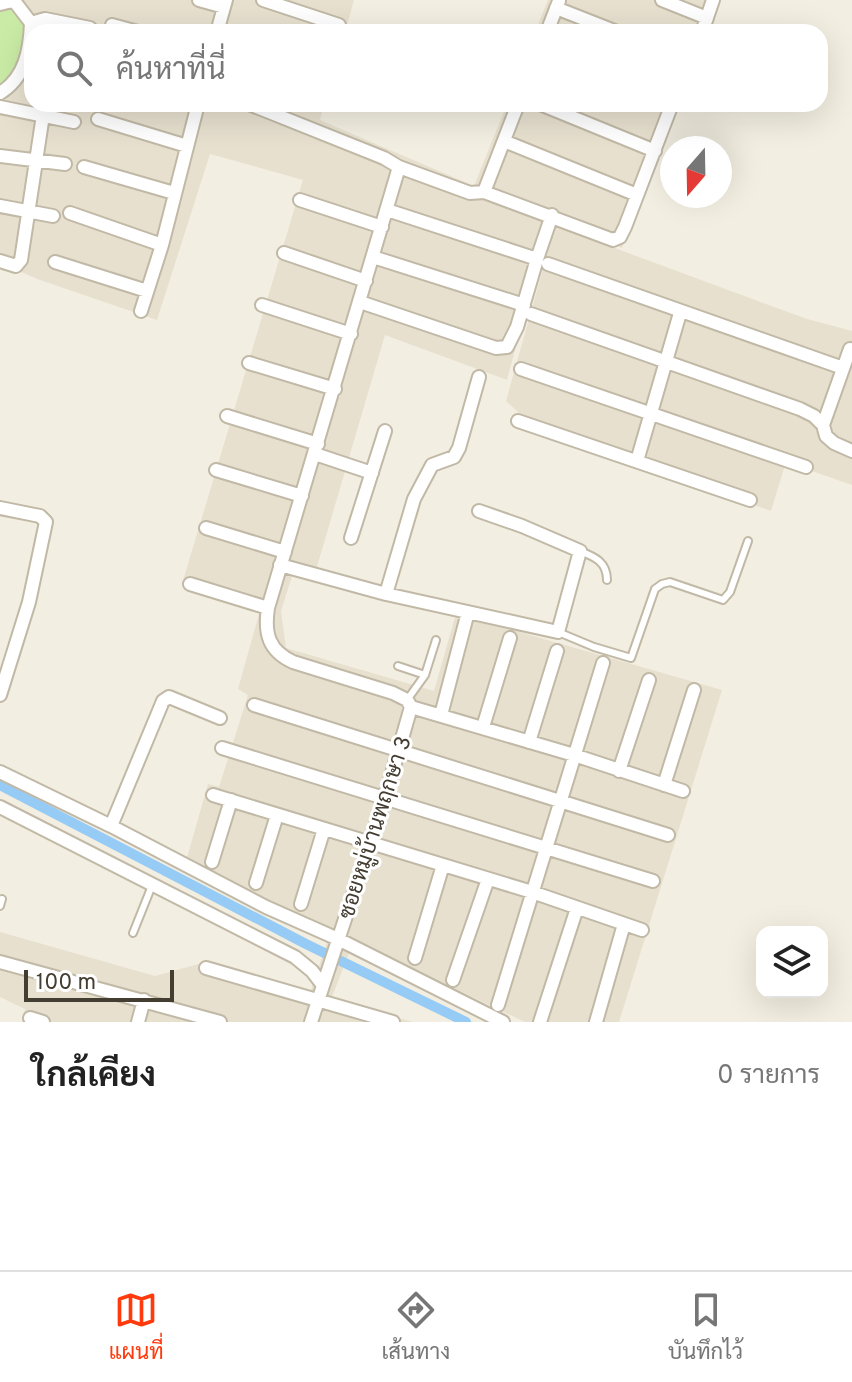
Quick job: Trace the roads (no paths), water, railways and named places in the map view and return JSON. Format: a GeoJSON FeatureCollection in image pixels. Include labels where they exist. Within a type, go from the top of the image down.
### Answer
{"type":"FeatureCollection","features":[{"type":"Feature","properties":{"kind":"street"},"geometry":{"type":"LineString","coordinates":[[199,0],[225,4],[219,24]]}},
{"type":"Feature","properties":{"kind":"street"},"geometry":{"type":"LineString","coordinates":[[263,0],[336,24]]}},
{"type":"Feature","properties":{"kind":"street"},"geometry":{"type":"LineString","coordinates":[[662,0],[707,18]]}},
{"type":"Feature","properties":{"kind":"street"},"geometry":{"type":"LineString","coordinates":[[705,24],[713,0]]}},
{"type":"Feature","properties":{"kind":"street"},"geometry":{"type":"LineString","coordinates":[[0,4],[12,1],[25,5],[31,23],[45,19],[70,24]]}},
{"type":"Feature","properties":{"kind":"street"},"geometry":{"type":"LineString","coordinates":[[550,24],[558,4],[600,24]]}},
{"type":"Feature","properties":{"kind":"street"},"geometry":{"type":"LineString","coordinates":[[0,93],[10,87],[24,70]]}},
{"type":"Feature","properties":{"kind":"street"},"geometry":{"type":"LineString","coordinates":[[0,107],[24,111]]}},
{"type":"Feature","properties":{"kind":"street"},"geometry":{"type":"LineString","coordinates":[[27,112],[74,122]]}},
{"type":"Feature","properties":{"kind":"street"},"geometry":{"type":"LineString","coordinates":[[141,311],[162,245],[196,112]]}},
{"type":"Feature","properties":{"kind":"street"},"geometry":{"type":"LineString","coordinates":[[269,112],[384,158],[399,167],[470,193],[484,192],[552,215],[613,240],[620,237],[625,227],[668,112]]}},
{"type":"Feature","properties":{"kind":"street"},"geometry":{"type":"LineString","coordinates":[[484,192],[515,112]]}},
{"type":"Feature","properties":{"kind":"street"},"geometry":{"type":"LineString","coordinates":[[560,112],[655,151]]}},
{"type":"Feature","properties":{"kind":"street"},"geometry":{"type":"LineString","coordinates":[[0,261],[12,266],[19,265],[30,212],[43,115]]}},
{"type":"Feature","properties":{"kind":"street"},"geometry":{"type":"LineString","coordinates":[[98,119],[187,146]]}},
{"type":"Feature","properties":{"kind":"street"},"geometry":{"type":"LineString","coordinates":[[504,141],[637,195]]}},
{"type":"Feature","properties":{"kind":"street"},"geometry":{"type":"LineString","coordinates":[[0,156],[65,164]]}},
{"type":"Feature","properties":{"kind":"street"},"geometry":{"type":"LineString","coordinates":[[84,167],[174,193]]}},
{"type":"Feature","properties":{"kind":"street"},"geometry":{"type":"LineString","coordinates":[[399,167],[268,608],[268,640],[281,657],[393,693],[409,704],[683,791]]}},
{"type":"Feature","properties":{"kind":"street"},"geometry":{"type":"LineString","coordinates":[[300,200],[382,227]]}},
{"type":"Feature","properties":{"kind":"street"},"geometry":{"type":"LineString","coordinates":[[0,206],[53,216]]}},
{"type":"Feature","properties":{"kind":"street"},"geometry":{"type":"LineString","coordinates":[[387,210],[843,368]]}},
{"type":"Feature","properties":{"kind":"street"},"geometry":{"type":"LineString","coordinates":[[70,213],[162,245]]}},
{"type":"Feature","properties":{"kind":"street"},"geometry":{"type":"LineString","coordinates":[[360,302],[496,348],[507,347],[527,310],[552,215]]}},
{"type":"Feature","properties":{"kind":"street"},"geometry":{"type":"LineString","coordinates":[[284,253],[366,281]]}},
{"type":"Feature","properties":{"kind":"street"},"geometry":{"type":"LineString","coordinates":[[373,257],[800,409],[814,416],[834,443],[852,451]]}},
{"type":"Feature","properties":{"kind":"street"},"geometry":{"type":"LineString","coordinates":[[55,262],[147,291]]}},
{"type":"Feature","properties":{"kind":"street"},"geometry":{"type":"LineString","coordinates":[[262,305],[351,334]]}},
{"type":"Feature","properties":{"kind":"street"},"geometry":{"type":"LineString","coordinates":[[637,461],[680,313]]}},
{"type":"Feature","properties":{"kind":"street"},"geometry":{"type":"LineString","coordinates":[[823,425],[850,349]]}},
{"type":"Feature","properties":{"kind":"street"},"geometry":{"type":"LineString","coordinates":[[249,363],[335,389]]}},
{"type":"Feature","properties":{"kind":"street"},"geometry":{"type":"LineString","coordinates":[[521,369],[806,467]]}},
{"type":"Feature","properties":{"kind":"street"},"geometry":{"type":"LineString","coordinates":[[386,594],[414,499],[432,465],[454,457],[459,448],[479,377]]}},
{"type":"Feature","properties":{"kind":"street"},"geometry":{"type":"LineString","coordinates":[[227,416],[372,473]]}},
{"type":"Feature","properties":{"kind":"street"},"geometry":{"type":"LineString","coordinates":[[518,421],[750,500]]}},
{"type":"Feature","properties":{"kind":"street"},"geometry":{"type":"LineString","coordinates":[[351,538],[385,431]]}},
{"type":"Feature","properties":{"kind":"street"},"geometry":{"type":"LineString","coordinates":[[216,470],[302,496]]}},
{"type":"Feature","properties":{"kind":"street"},"geometry":{"type":"LineString","coordinates":[[0,508],[40,516],[46,522],[29,602],[0,695]]}},
{"type":"Feature","properties":{"kind":"street"},"geometry":{"type":"LineString","coordinates":[[280,565],[386,594],[558,632],[580,551],[479,511]]}},
{"type":"Feature","properties":{"kind":"street"},"geometry":{"type":"LineString","coordinates":[[206,528],[285,552]]}},
{"type":"Feature","properties":{"kind":"street"},"geometry":{"type":"LineString","coordinates":[[190,584],[268,608]]}},
{"type":"Feature","properties":{"kind":"street"},"geometry":{"type":"LineString","coordinates":[[441,715],[468,612]]}},
{"type":"Feature","properties":{"kind":"street"},"geometry":{"type":"LineString","coordinates":[[483,727],[510,638]]}},
{"type":"Feature","properties":{"kind":"street"},"geometry":{"type":"LineString","coordinates":[[529,742],[557,651]]}},
{"type":"Feature","properties":{"kind":"street"},"geometry":{"type":"LineString","coordinates":[[498,1005],[603,663]]}},
{"type":"Feature","properties":{"kind":"street"},"geometry":{"type":"LineString","coordinates":[[619,771],[649,680]]}},
{"type":"Feature","properties":{"kind":"street"},"geometry":{"type":"LineString","coordinates":[[664,785],[694,690]]}},
{"type":"Feature","properties":{"kind":"street"},"geometry":{"type":"LineString","coordinates":[[111,826],[163,701],[169,697],[220,718]]}},
{"type":"Feature","properties":{"kind":"street","name":"ซอยหมู่บ้านพฤกษา 3"},"geometry":{"type":"LineString","coordinates":[[311,1022],[400,751],[409,704]]}},
{"type":"Feature","properties":{"kind":"street"},"geometry":{"type":"LineString","coordinates":[[254,705],[668,835]]}},
{"type":"Feature","properties":{"kind":"street"},"geometry":{"type":"LineString","coordinates":[[222,748],[653,881]]}},
{"type":"Feature","properties":{"kind":"street"},"geometry":{"type":"LineString","coordinates":[[0,772],[337,943],[503,1022]]}},
{"type":"Feature","properties":{"kind":"street"},"geometry":{"type":"LineString","coordinates":[[213,795],[532,892],[642,930]]}},
{"type":"Feature","properties":{"kind":"street"},"geometry":{"type":"LineString","coordinates":[[212,862],[231,800]]}},
{"type":"Feature","properties":{"kind":"street"},"geometry":{"type":"LineString","coordinates":[[0,807],[295,957],[322,984]]}},
{"type":"Feature","properties":{"kind":"street"},"geometry":{"type":"LineString","coordinates":[[256,883],[277,815]]}},
{"type":"Feature","properties":{"kind":"street"},"geometry":{"type":"LineString","coordinates":[[301,904],[324,829]]}},
{"type":"Feature","properties":{"kind":"street"},"geometry":{"type":"LineString","coordinates":[[415,958],[443,865]]}},
{"type":"Feature","properties":{"kind":"street"},"geometry":{"type":"LineString","coordinates":[[453,980],[488,879]]}},
{"type":"Feature","properties":{"kind":"street"},"geometry":{"type":"LineString","coordinates":[[540,1022],[577,908]]}},
{"type":"Feature","properties":{"kind":"street"},"geometry":{"type":"LineString","coordinates":[[596,1022],[624,924]]}},
{"type":"Feature","properties":{"kind":"street"},"geometry":{"type":"LineString","coordinates":[[0,962],[220,1022]]}},
{"type":"Feature","properties":{"kind":"street"},"geometry":{"type":"LineString","coordinates":[[206,968],[393,1022]]}},
{"type":"Feature","properties":{"kind":"street"},"geometry":{"type":"LineString","coordinates":[[138,1022],[144,1000]]}},
{"type":"Feature","properties":{"kind":"street"},"geometry":{"type":"LineString","coordinates":[[30,1018],[43,1022]]}},
{"type":"Feature","properties":{"kind":"lane"},"geometry":{"type":"LineString","coordinates":[[558,632],[631,658],[655,589],[670,582],[723,600],[730,592],[748,541]]}},
{"type":"Feature","properties":{"kind":"lane"},"geometry":{"type":"LineString","coordinates":[[580,551],[605,565],[607,580]]}},
{"type":"Feature","properties":{"kind":"lane"},"geometry":{"type":"LineString","coordinates":[[409,704],[425,675],[436,640]]}},
{"type":"Feature","properties":{"kind":"lane"},"geometry":{"type":"LineString","coordinates":[[398,666],[425,675]]}},
{"type":"Feature","properties":{"kind":"lane"},"geometry":{"type":"LineString","coordinates":[[133,933],[153,883]]}},
{"type":"Feature","properties":{"kind":"waterway"},"geometry":{"type":"LineString","coordinates":[[0,785],[306,944],[466,1022]]}}]}
